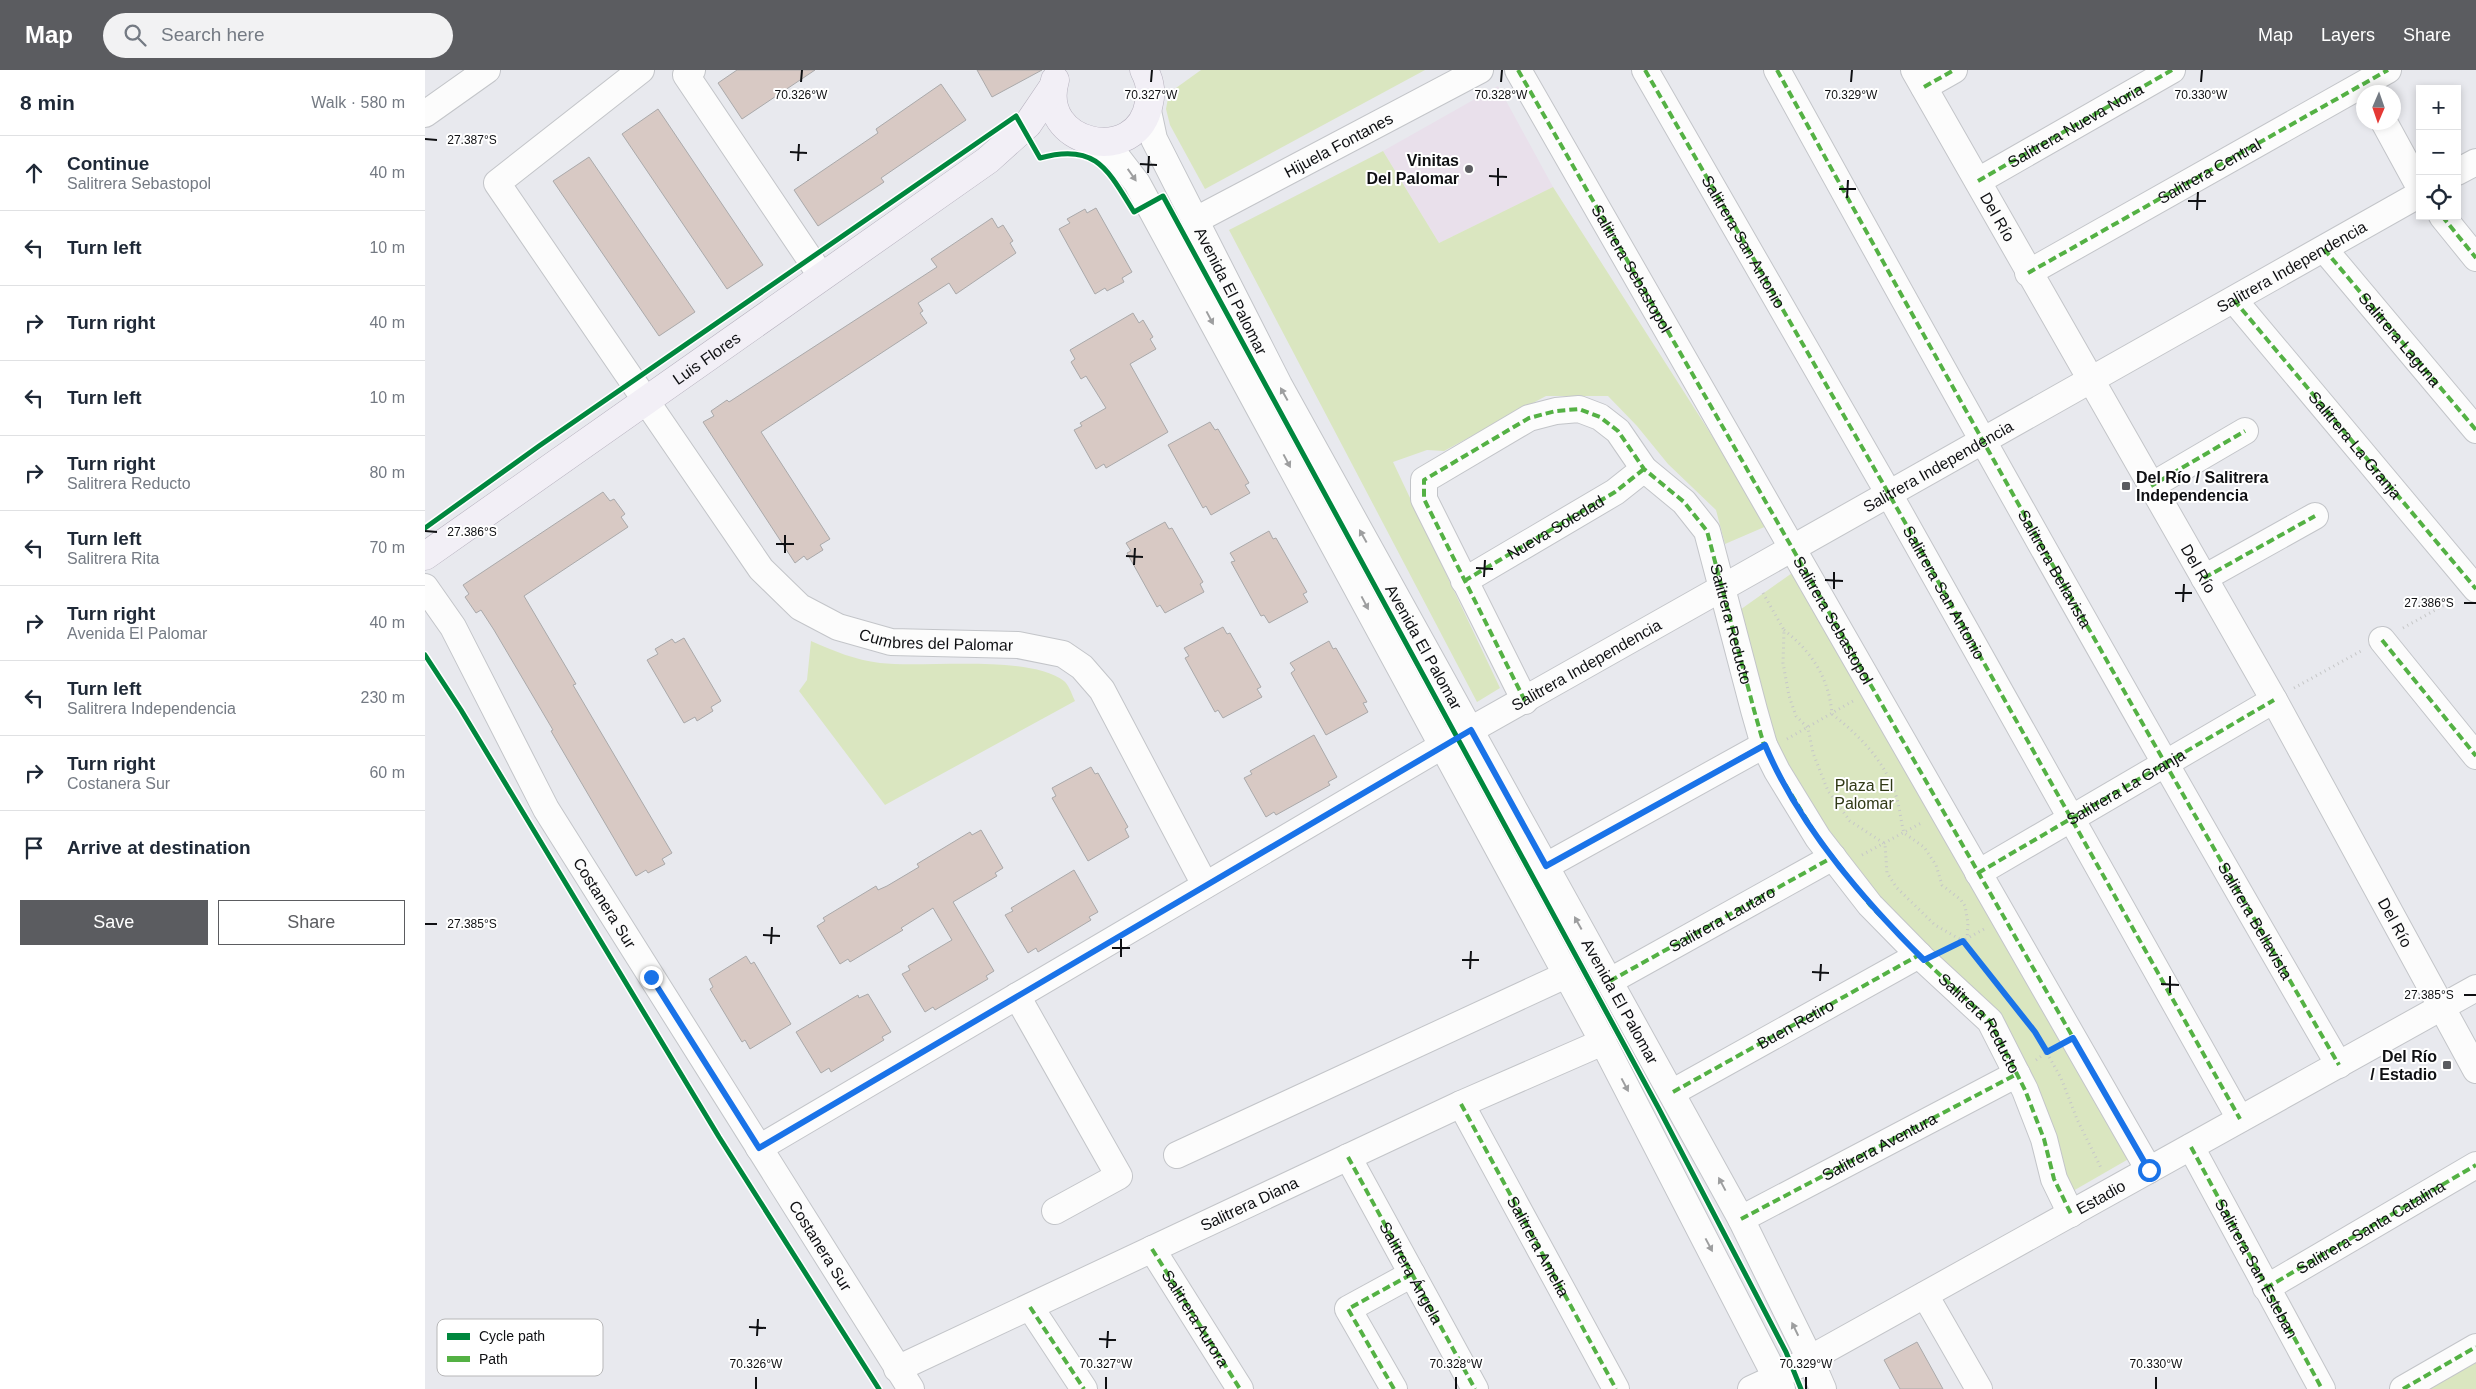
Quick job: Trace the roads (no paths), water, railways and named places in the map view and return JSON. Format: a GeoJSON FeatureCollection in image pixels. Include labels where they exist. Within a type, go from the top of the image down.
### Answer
{"type":"FeatureCollection","features":[{"type":"Feature","properties":{"kind":"main road"},"geometry":{"type":"LineString","coordinates":[[1148,92],[1164,70]]}},
{"type":"Feature","properties":{"kind":"main road","name":"Luis Flores"},"geometry":{"type":"LineString","coordinates":[[425,556],[988,160],[1028,124],[1056,75]]}},
{"type":"Feature","properties":{"kind":"main road"},"geometry":{"type":"LineString","coordinates":[[1056,75],[1053,103],[1058,118],[1085,138]]}},
{"type":"Feature","properties":{"kind":"main road","name":"Luis Flores"},"geometry":{"type":"LineString","coordinates":[[988,160],[1038,136],[1054,132],[1112,142],[1127,136],[1139,126],[1148,92]]}},
{"type":"Feature","properties":{"kind":"street"},"geometry":{"type":"LineString","coordinates":[[425,114],[487,70]]}},
{"type":"Feature","properties":{"kind":"street","name":"Cumbres del Palomar"},"geometry":{"type":"LineString","coordinates":[[641,70],[497,183],[761,570],[800,607],[839,628],[891,642],[1018,645],[1063,654],[1082,667],[1102,690],[1205,885]]}},
{"type":"Feature","properties":{"kind":"street"},"geometry":{"type":"LineString","coordinates":[[692,70],[685,75],[822,277]]}},
{"type":"Feature","properties":{"kind":"street","name":"Hijuela Fontanes"},"geometry":{"type":"LineString","coordinates":[[1197,220],[1480,70]]}},
{"type":"Feature","properties":{"kind":"street","name":"Salitrera Sebastopol"},"geometry":{"type":"LineString","coordinates":[[1518,70],[2149,1170]]}},
{"type":"Feature","properties":{"kind":"street","name":"Salitrera San Antonio"},"geometry":{"type":"LineString","coordinates":[[1645,70],[1889,494],[2241,1119]]}},
{"type":"Feature","properties":{"kind":"street","name":"Salitrera Bellavista"},"geometry":{"type":"LineString","coordinates":[[1777,70],[1982,442],[2164,764],[2339,1064]]}},
{"type":"Feature","properties":{"kind":"street"},"geometry":{"type":"LineString","coordinates":[[1919,79],[1954,70]]}},
{"type":"Feature","properties":{"kind":"street","name":"Salitrera Nueva Noria"},"geometry":{"type":"LineString","coordinates":[[1979,181],[2172,70]]}},
{"type":"Feature","properties":{"kind":"street","name":"Salitrera Central"},"geometry":{"type":"LineString","coordinates":[[2029,273],[2361,82],[2388,70]]}},
{"type":"Feature","properties":{"kind":"street","name":"Del Río"},"geometry":{"type":"LineString","coordinates":[[1919,79],[2274,700],[2476,1070]]}},
{"type":"Feature","properties":{"kind":"street","name":"Avenida El Palomar"},"geometry":{"type":"LineString","coordinates":[[1148,92],[1154,139],[1197,220],[1279,385],[1673,1092],[1741,1218],[1823,1389]]}},
{"type":"Feature","properties":{"kind":"street"},"geometry":{"type":"LineString","coordinates":[[2388,130],[2416,181]]}},
{"type":"Feature","properties":{"kind":"street","name":"Avenida El Palomar"},"geometry":{"type":"LineString","coordinates":[[1085,138],[1117,157],[1137,183],[1603,1042],[1780,1383]]}},
{"type":"Feature","properties":{"kind":"street"},"geometry":{"type":"LineString","coordinates":[[2461,170],[2476,162]]}},
{"type":"Feature","properties":{"kind":"street","name":"Salitrera Independencia"},"geometry":{"type":"LineString","coordinates":[[759,1148],[1442,746],[1525,701],[1722,587],[1793,549],[2416,196]]}},
{"type":"Feature","properties":{"kind":"street"},"geometry":{"type":"LineString","coordinates":[[2445,220],[2476,258]]}},
{"type":"Feature","properties":{"kind":"street","name":"Salitrera Laguna"},"geometry":{"type":"LineString","coordinates":[[2324,249],[2476,430]]}},
{"type":"Feature","properties":{"kind":"street","name":"Salitrera La Granja"},"geometry":{"type":"LineString","coordinates":[[2234,300],[2476,589]]}},
{"type":"Feature","properties":{"kind":"street","name":"Salitrera Reducto"},"geometry":{"type":"LineString","coordinates":[[1525,701],[1424,498],[1424,480],[1529,418],[1556,410],[1579,409],[1599,417],[1618,431],[1644,469],[1684,502],[1707,531],[1765,747],[1808,821],[1870,905],[1922,958],[1990,1021],[2017,1074],[2044,1139],[2054,1178],[2071,1214]]}},
{"type":"Feature","properties":{"kind":"street"},"geometry":{"type":"LineString","coordinates":[[2151,486],[2245,431]]}},
{"type":"Feature","properties":{"kind":"street","name":"Nueva Soledad"},"geometry":{"type":"LineString","coordinates":[[1464,581],[1615,492],[1644,469]]}},
{"type":"Feature","properties":{"kind":"street"},"geometry":{"type":"LineString","coordinates":[[2204,578],[2315,516]]}},
{"type":"Feature","properties":{"kind":"street","name":"Costanera Sur"},"geometry":{"type":"LineString","coordinates":[[425,587],[453,627],[546,809],[904,1379]]}},
{"type":"Feature","properties":{"kind":"street"},"geometry":{"type":"LineString","coordinates":[[2382,640],[2476,756]]}},
{"type":"Feature","properties":{"kind":"street","name":"Salitrera La Granja"},"geometry":{"type":"LineString","coordinates":[[1979,873],[2274,700]]}},
{"type":"Feature","properties":{"kind":"street"},"geometry":{"type":"LineString","coordinates":[[1546,866],[1765,747]]}},
{"type":"Feature","properties":{"kind":"street","name":"Salitrera Lautaro"},"geometry":{"type":"LineString","coordinates":[[1610,981],[1837,862]]}},
{"type":"Feature","properties":{"kind":"street","name":"Buen Retiro"},"geometry":{"type":"LineString","coordinates":[[1673,1092],[1922,958]]}},
{"type":"Feature","properties":{"kind":"street"},"geometry":{"type":"LineString","coordinates":[[1177,1155],[1566,975]]}},
{"type":"Feature","properties":{"kind":"street","name":"Estadio"},"geometry":{"type":"LineString","coordinates":[[1751,1389],[1780,1383],[1810,1359],[2476,988]]}},
{"type":"Feature","properties":{"kind":"street"},"geometry":{"type":"LineString","coordinates":[[1017,996],[1119,1176],[1055,1211]]}},
{"type":"Feature","properties":{"kind":"street","name":"Salitrera Diana"},"geometry":{"type":"LineString","coordinates":[[904,1379],[1030,1307],[1461,1104],[1603,1042]]}},
{"type":"Feature","properties":{"kind":"street","name":"Salitrera Aventura"},"geometry":{"type":"LineString","coordinates":[[1741,1218],[2017,1074]]}},
{"type":"Feature","properties":{"kind":"street","name":"Salitrera Amelia"},"geometry":{"type":"LineString","coordinates":[[1461,1104],[1616,1389]]}},
{"type":"Feature","properties":{"kind":"street","name":"Salitrera San Esteban"},"geometry":{"type":"LineString","coordinates":[[2191,1147],[2322,1389]]}},
{"type":"Feature","properties":{"kind":"street","name":"Salitrera Ángela"},"geometry":{"type":"LineString","coordinates":[[1348,1157],[1475,1389]]}},
{"type":"Feature","properties":{"kind":"street","name":"Salitrera Santa Catalina"},"geometry":{"type":"LineString","coordinates":[[2266,1288],[2476,1165]]}},
{"type":"Feature","properties":{"kind":"street","name":"Salitrera Aurora"},"geometry":{"type":"LineString","coordinates":[[1152,1249],[1240,1389]]}},
{"type":"Feature","properties":{"kind":"street"},"geometry":{"type":"LineString","coordinates":[[1394,1389],[1348,1309],[1412,1274]]}},
{"type":"Feature","properties":{"kind":"street"},"geometry":{"type":"LineString","coordinates":[[1925,1295],[1979,1389]]}},
{"type":"Feature","properties":{"kind":"street"},"geometry":{"type":"LineString","coordinates":[[1030,1307],[1084,1389]]}},
{"type":"Feature","properties":{"kind":"street"},"geometry":{"type":"LineString","coordinates":[[2403,1389],[2476,1347]]}},
{"type":"Feature","properties":{"kind":"place","name":"Vinitas Del Palomar"},"geometry":{"type":"Point","coordinates":[1469,169]}},
{"type":"Feature","properties":{"kind":"place","name":"Del Río / Salitrera Independencia"},"geometry":{"type":"Point","coordinates":[2126,486]}},
{"type":"Feature","properties":{"kind":"place","name":"Del Río / Estadio"},"geometry":{"type":"Point","coordinates":[2447,1065]}},
{"type":"Feature","properties":{"kind":"park label","name":"Plaza El Palomar"},"geometry":{"type":"Point","coordinates":[1864,794]}}]}
